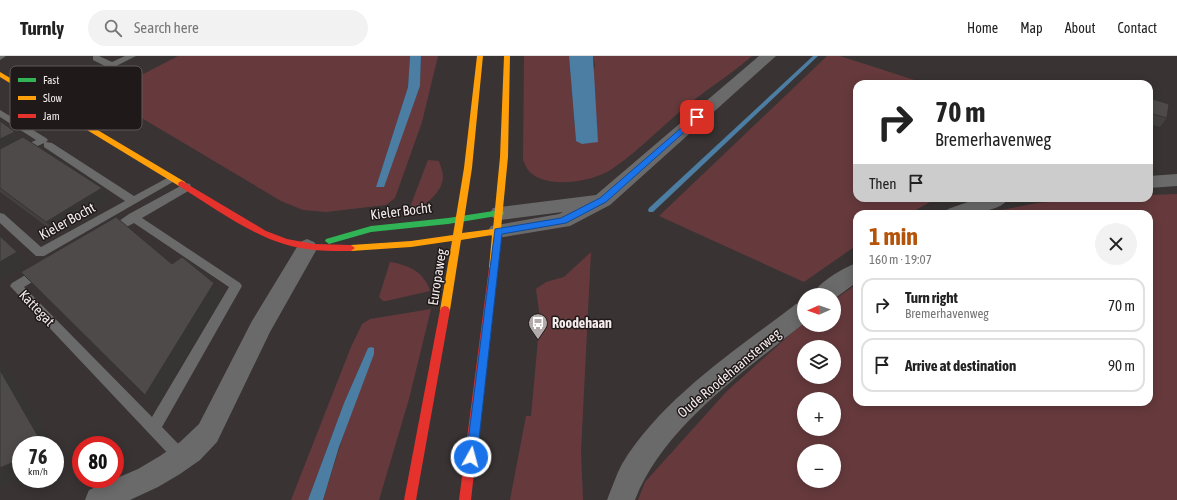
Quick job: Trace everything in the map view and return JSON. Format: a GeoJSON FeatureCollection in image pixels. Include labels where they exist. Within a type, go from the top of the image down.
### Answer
{"type":"FeatureCollection","features":[{"type":"Feature","properties":{"kind":"main road","name":"Europaweg"},"geometry":{"type":"LineString","coordinates":[[410,500],[448,299],[458,236],[480,56]]}},
{"type":"Feature","properties":{"kind":"main road"},"geometry":{"type":"LineString","coordinates":[[465,500],[499,222],[504,157],[507,56]]}},
{"type":"Feature","properties":{"kind":"main road","name":"Kieler Bocht"},"geometry":{"type":"LineString","coordinates":[[0,74],[10,80]]}},
{"type":"Feature","properties":{"kind":"main road","name":"Kieler Bocht"},"geometry":{"type":"LineString","coordinates":[[94,130],[272,239],[283,243],[307,247],[368,248],[458,236],[499,222]]}},
{"type":"Feature","properties":{"kind":"main road","name":"Kieler Bocht"},"geometry":{"type":"LineString","coordinates":[[307,247],[371,229],[460,220],[499,222]]}},
{"type":"Feature","properties":{"kind":"street"},"geometry":{"type":"LineString","coordinates":[[499,222],[563,221],[603,200],[768,56]]}},
{"type":"Feature","properties":{"kind":"street"},"geometry":{"type":"LineString","coordinates":[[1153,182],[1177,180]]}},
{"type":"Feature","properties":{"kind":"street"},"geometry":{"type":"LineString","coordinates":[[966,210],[988,202]]}},
{"type":"Feature","properties":{"kind":"street"},"geometry":{"type":"LineString","coordinates":[[99,500],[148,478],[190,451],[208,432],[260,328],[307,247]]}},
{"type":"Feature","properties":{"kind":"street"},"geometry":{"type":"LineString","coordinates":[[833,288],[853,274]]}},
{"type":"Feature","properties":{"kind":"street","name":"Oude Roodehaansterweg"},"geometry":{"type":"LineString","coordinates":[[621,500],[633,471],[645,452],[691,402],[797,316]]}},
{"type":"Feature","properties":{"kind":"lane"},"geometry":{"type":"LineString","coordinates":[[96,57],[112,66],[132,56]]}},
{"type":"Feature","properties":{"kind":"lane"},"geometry":{"type":"LineString","coordinates":[[0,113],[10,119]]}},
{"type":"Feature","properties":{"kind":"lane"},"geometry":{"type":"LineString","coordinates":[[0,161],[43,140],[27,130]]}},
{"type":"Feature","properties":{"kind":"lane"},"geometry":{"type":"LineString","coordinates":[[48,145],[134,201]]}},
{"type":"Feature","properties":{"kind":"lane","name":"Kieler Bocht"},"geometry":{"type":"LineString","coordinates":[[0,217],[40,253],[173,179]]}},
{"type":"Feature","properties":{"kind":"lane"},"geometry":{"type":"LineString","coordinates":[[101,237],[186,187]]}},
{"type":"Feature","properties":{"kind":"lane"},"geometry":{"type":"LineString","coordinates":[[133,218],[236,286],[153,429]]}},
{"type":"Feature","properties":{"kind":"lane","name":"Kattegat"},"geometry":{"type":"LineString","coordinates":[[55,263],[16,286],[180,457]]}},
{"type":"Feature","properties":{"kind":"shaded area"},"geometry":{"type":"Polygon","coordinates":[[[178,56],[410,56],[408,87],[376,187],[407,121],[420,86],[421,56],[438,56],[422,122],[395,198],[386,205],[326,212],[303,210],[281,201],[142,118],[142,75],[178,56]]]}},
{"type":"Feature","properties":{"kind":"shaded area"},"geometry":{"type":"Polygon","coordinates":[[[524,56],[569,56],[576,141],[595,65],[593,56],[752,56],[694,100],[633,153],[612,169],[604,174],[583,180],[560,182],[539,178],[530,172],[523,160],[524,56]]]}},
{"type":"Feature","properties":{"kind":"shaded area"},"geometry":{"type":"Polygon","coordinates":[[[827,56],[840,56],[915,80],[853,80],[853,202],[930,202],[916,210],[853,210],[853,248],[804,282],[659,216],[827,56]]]}},
{"type":"Feature","properties":{"kind":"shaded area"},"geometry":{"type":"Polygon","coordinates":[[[428,160],[439,161],[443,174],[442,183],[435,195],[430,200],[407,215],[428,160]]]}},
{"type":"Feature","properties":{"kind":"shaded area"},"geometry":{"type":"Polygon","coordinates":[[[1177,194],[1177,500],[638,500],[645,482],[727,391],[797,328],[797,332],[841,332],[841,295],[853,287],[853,406],[1153,406],[1153,210],[1001,210],[1037,203],[1051,202],[1153,202],[1153,195],[1177,194]]]}},
{"type":"Feature","properties":{"kind":"shaded area"},"geometry":{"type":"Polygon","coordinates":[[[591,252],[581,452],[583,500],[510,500],[526,416],[531,416],[540,318],[536,289],[546,282],[564,277],[591,252]]]}},
{"type":"Feature","properties":{"kind":"shaded area"},"geometry":{"type":"Polygon","coordinates":[[[390,262],[415,270],[424,279],[430,291],[383,301],[379,297],[390,262]]]}},
{"type":"Feature","properties":{"kind":"shaded area"},"geometry":{"type":"Polygon","coordinates":[[[431,309],[409,399],[379,500],[323,500],[371,347],[368,348],[344,403],[308,500],[291,500],[351,347],[362,324],[370,319],[431,309]]]}},
{"type":"Feature","properties":{"kind":"water"},"geometry":{"type":"Polygon","coordinates":[[[410,56],[421,56],[420,86],[384,187],[376,187],[408,87],[410,56]]]}},
{"type":"Feature","properties":{"kind":"water"},"geometry":{"type":"Polygon","coordinates":[[[569,56],[593,56],[598,142],[582,144],[576,141],[569,56]]]}},
{"type":"Feature","properties":{"kind":"water"},"geometry":{"type":"Polygon","coordinates":[[[368,348],[374,348],[374,354],[339,447],[323,500],[308,500],[344,403],[368,348]]]}},
{"type":"Feature","properties":{"kind":"building"},"geometry":{"type":"Polygon","coordinates":[[[1153,99],[1169,104],[1167,118],[1153,114],[1153,99]]]}},
{"type":"Feature","properties":{"kind":"building"},"geometry":{"type":"Polygon","coordinates":[[[0,121],[10,128],[10,130],[15,132],[0,139],[0,121]]]}},
{"type":"Feature","properties":{"kind":"building"},"geometry":{"type":"Polygon","coordinates":[[[23,137],[102,188],[46,222],[0,188],[0,149],[23,137]]]}},
{"type":"Feature","properties":{"kind":"building"},"geometry":{"type":"Polygon","coordinates":[[[116,217],[172,264],[182,257],[214,283],[145,395],[21,272],[116,217]]]}},
{"type":"Feature","properties":{"kind":"building"},"geometry":{"type":"Polygon","coordinates":[[[0,236],[17,252],[0,262],[0,236]]]}},
{"type":"Feature","properties":{"kind":"building"},"geometry":{"type":"Polygon","coordinates":[[[0,370],[38,436],[12,436],[12,463],[0,468],[0,370]]]}},
{"type":"Feature","properties":{"kind":"waterway"},"geometry":{"type":"LineString","coordinates":[[651,210],[816,56]]}},
{"type":"Feature","properties":{"kind":"traffic: fast"},"geometry":{"type":"LineString","coordinates":[[329,241],[371,229],[448,221],[500,213]]}},
{"type":"Feature","properties":{"kind":"traffic: slow"},"geometry":{"type":"LineString","coordinates":[[445,310],[468,168],[480,56]]}},
{"type":"Feature","properties":{"kind":"traffic: slow"},"geometry":{"type":"LineString","coordinates":[[493,268],[504,157],[507,56]]}},
{"type":"Feature","properties":{"kind":"traffic: slow"},"geometry":{"type":"LineString","coordinates":[[0,74],[10,80]]}},
{"type":"Feature","properties":{"kind":"traffic: slow"},"geometry":{"type":"LineString","coordinates":[[93,130],[182,184]]}},
{"type":"Feature","properties":{"kind":"traffic: slow"},"geometry":{"type":"LineString","coordinates":[[351,248],[411,244],[498,231]]}},
{"type":"Feature","properties":{"kind":"traffic: jam"},"geometry":{"type":"LineString","coordinates":[[182,184],[263,233],[286,242],[314,247],[351,248]]}},
{"type":"Feature","properties":{"kind":"traffic: jam"},"geometry":{"type":"LineString","coordinates":[[465,500],[493,268]]}},
{"type":"Feature","properties":{"kind":"traffic: jam"},"geometry":{"type":"LineString","coordinates":[[410,500],[445,310]]}},
{"type":"Feature","properties":{"kind":"place","name":"Roodehaan"},"geometry":{"type":"Point","coordinates":[538,340]}},
{"type":"Feature","properties":{"kind":"route"},"geometry":{"type":"LineString","coordinates":[[471,457],[483,370],[498,231],[563,221],[603,200],[697,117]]}}]}
